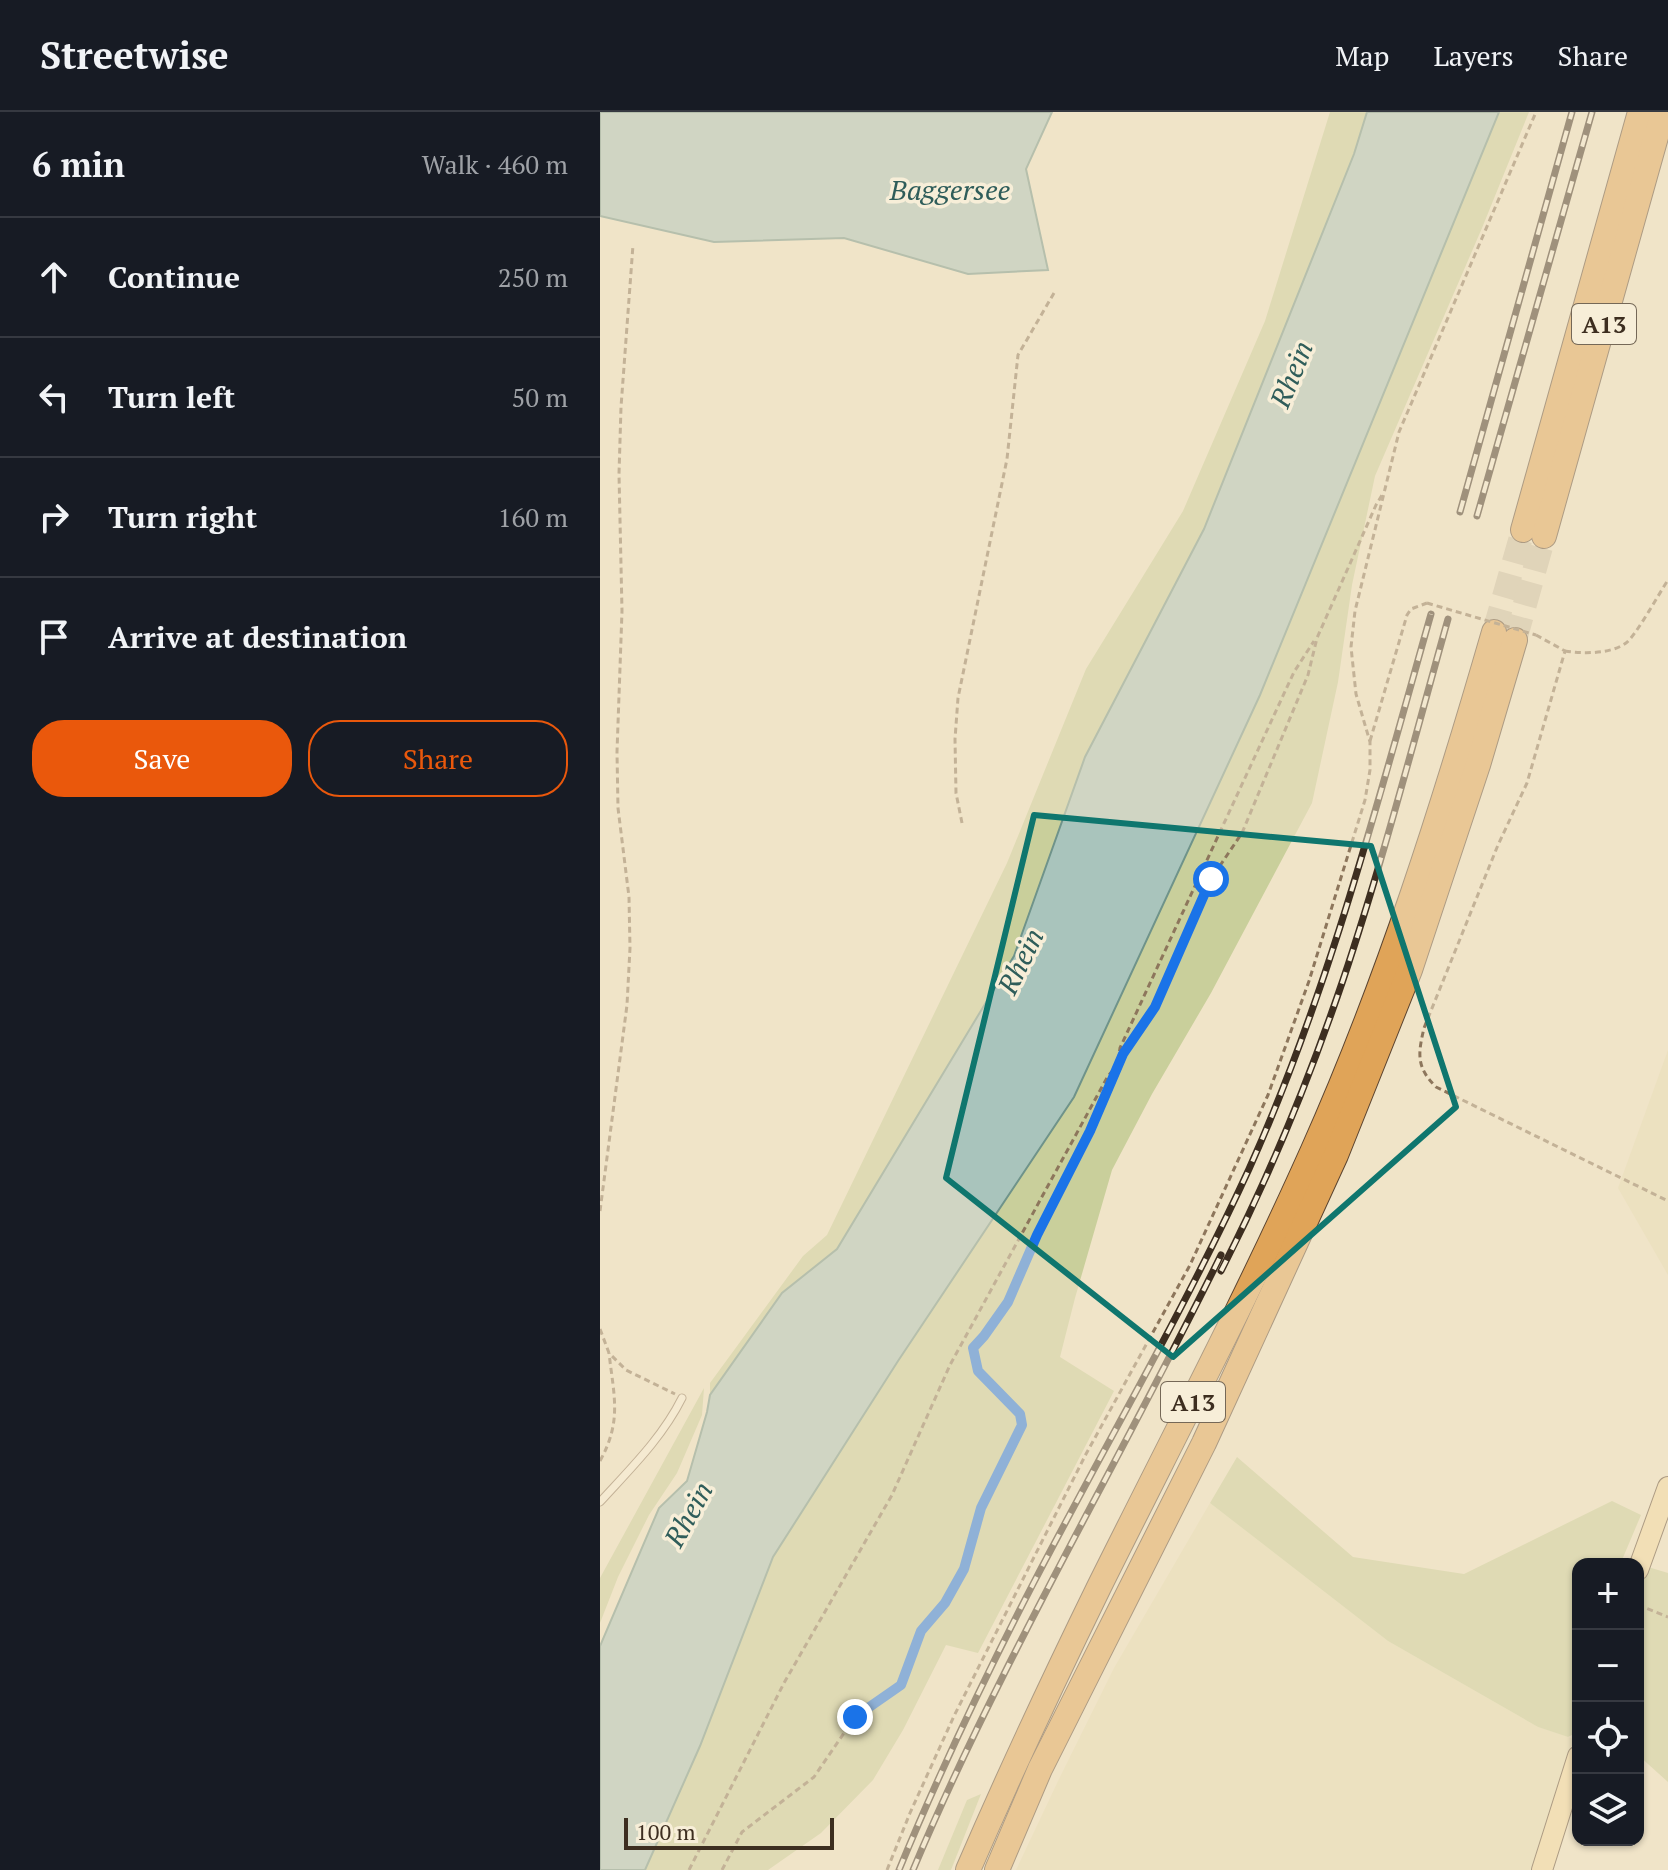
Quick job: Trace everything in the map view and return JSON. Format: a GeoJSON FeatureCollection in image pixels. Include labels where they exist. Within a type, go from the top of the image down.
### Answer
{"type":"FeatureCollection","features":[{"type":"Feature","properties":{"kind":"highway","name":"A13"},"geometry":{"type":"LineString","coordinates":[[1640,112],[1534,533],[1663,112]]}},
{"type":"Feature","properties":{"kind":"highway","name":"A13"},"geometry":{"type":"LineString","coordinates":[[968,1870],[1024,1743],[1266,1254],[1326,1121],[1394,948],[1458,758],[1515,636]]}},
{"type":"Feature","properties":{"kind":"highway","name":"A13"},"geometry":{"type":"LineString","coordinates":[[997,1870],[1040,1769],[1204,1443],[1336,1155],[1410,970],[1478,765],[1515,636]]}},
{"type":"Feature","properties":{"kind":"main road"},"geometry":{"type":"LineString","coordinates":[[1642,1558],[1668,1487]]}},
{"type":"Feature","properties":{"kind":"main road"},"geometry":{"type":"LineString","coordinates":[[1542,1870],[1572,1774]]}},
{"type":"Feature","properties":{"kind":"lane"},"geometry":{"type":"LineString","coordinates":[[600,1502],[638,1462],[673,1416],[682,1398]]}},
{"type":"Feature","properties":{"kind":"path"},"geometry":{"type":"LineString","coordinates":[[1370,742],[1356,694],[1351,647],[1355,611],[1399,432],[1536,112]]}},
{"type":"Feature","properties":{"kind":"path"},"geometry":{"type":"LineString","coordinates":[[600,1211],[627,1005],[630,948],[629,897],[618,808],[617,752],[622,611],[619,461],[633,245]]}},
{"type":"Feature","properties":{"kind":"path"},"geometry":{"type":"LineString","coordinates":[[962,823],[956,793],[958,698],[1007,459],[1018,355],[1054,293]]}},
{"type":"Feature","properties":{"kind":"path"},"geometry":{"type":"LineString","coordinates":[[689,1870],[784,1683],[892,1495],[950,1365],[1108,1076],[1118,1065],[1120,1048],[1294,672],[1317,638],[1384,492]]}},
{"type":"Feature","properties":{"kind":"path"},"geometry":{"type":"LineString","coordinates":[[887,1870],[954,1716],[1086,1454],[1190,1265],[1268,1095],[1309,981],[1365,800],[1370,770],[1370,742],[1407,615],[1411,609],[1427,603],[1565,651],[1604,652],[1628,642],[1668,580]]}},
{"type":"Feature","properties":{"kind":"path"},"geometry":{"type":"LineString","coordinates":[[722,1870],[742,1832],[814,1777],[855,1717],[901,1685],[921,1631],[945,1603],[964,1569],[981,1508],[1022,1425],[1020,1414],[978,1371],[973,1348],[1008,1302],[1118,1065],[1155,1007],[1211,879],[1242,833],[1308,675],[1317,638]]}},
{"type":"Feature","properties":{"kind":"path"},"geometry":{"type":"LineString","coordinates":[[1565,651],[1527,783],[1498,845],[1424,1028],[1419,1052],[1425,1076],[1436,1087],[1668,1201]]}},
{"type":"Feature","properties":{"kind":"path"},"geometry":{"type":"LineString","coordinates":[[600,1329],[609,1353],[616,1412],[610,1443],[600,1461]]}},
{"type":"Feature","properties":{"kind":"path"},"geometry":{"type":"LineString","coordinates":[[609,1353],[626,1370],[682,1398]]}},
{"type":"Feature","properties":{"kind":"path"},"geometry":{"type":"LineString","coordinates":[[1644,1607],[1668,1617]]}},
{"type":"Feature","properties":{"kind":"highlighted area"},"geometry":{"type":"Polygon","coordinates":[[[1034,815],[1371,846],[1456,1107],[1173,1357],[946,1178],[1034,815]]]}},
{"type":"Feature","properties":{"kind":"shaded area"},"geometry":{"type":"Polygon","coordinates":[[[1668,1050],[1668,1275],[1618,1188],[1668,1050]]]}},
{"type":"Feature","properties":{"kind":"shaded area"},"geometry":{"type":"Polygon","coordinates":[[[1210,1503],[1388,1641],[1538,1727],[1572,1738],[1533,1870],[1016,1870],[1114,1668],[1210,1503]]]}},
{"type":"Feature","properties":{"kind":"green space"},"geometry":{"type":"Polygon","coordinates":[[[1330,112],[1368,112],[1204,529],[1085,757],[1014,956],[837,1249],[782,1293],[710,1395],[710,1383],[803,1256],[827,1235],[1007,863],[1086,669],[1183,511],[1265,321],[1330,112]]]}},
{"type":"Feature","properties":{"kind":"green space"},"geometry":{"type":"Polygon","coordinates":[[[1499,112],[1529,112],[1375,476],[1352,585],[1338,682],[1312,803],[1112,1170],[1060,1357],[1114,1391],[978,1653],[946,1645],[903,1730],[873,1780],[821,1833],[768,1870],[645,1870],[700,1746],[773,1557],[898,1361],[1074,1097],[1260,695],[1499,112]]]}},
{"type":"Feature","properties":{"kind":"green space"},"geometry":{"type":"Polygon","coordinates":[[[704,1388],[702,1415],[677,1473],[649,1515],[618,1577],[600,1623],[600,1578],[704,1388]]]}},
{"type":"Feature","properties":{"kind":"green space"},"geometry":{"type":"Polygon","coordinates":[[[1237,1457],[1353,1557],[1464,1574],[1612,1501],[1641,1515],[1623,1558],[1572,1558],[1572,1735],[1568,1737],[1538,1727],[1388,1641],[1210,1503],[1237,1457]]]}},
{"type":"Feature","properties":{"kind":"green space"},"geometry":{"type":"Polygon","coordinates":[[[1644,1566],[1668,1573],[1668,1782],[1644,1760],[1644,1566]]]}},
{"type":"Feature","properties":{"kind":"green space"},"geometry":{"type":"Polygon","coordinates":[[[981,1794],[951,1870],[938,1870],[967,1800],[981,1794]]]}},
{"type":"Feature","properties":{"kind":"water","name":"Baggersee"},"geometry":{"type":"Polygon","coordinates":[[[600,112],[1052,112],[1026,169],[1048,270],[968,274],[844,238],[714,242],[600,216],[600,112]]]}},
{"type":"Feature","properties":{"kind":"water","name":"Rhein"},"geometry":{"type":"Polygon","coordinates":[[[1367,112],[1499,112],[1260,695],[1074,1097],[898,1361],[773,1557],[700,1746],[645,1870],[600,1870],[600,1646],[659,1508],[687,1481],[710,1395],[782,1293],[837,1249],[1014,956],[1085,757],[1204,529],[1354,154],[1367,112]]]}},
{"type":"Feature","properties":{"kind":"tunnel"},"geometry":{"type":"LineString","coordinates":[[1494,632],[1523,530]]}},
{"type":"Feature","properties":{"kind":"tunnel"},"geometry":{"type":"LineString","coordinates":[[1515,640],[1544,536]]}},
{"type":"Feature","properties":{"kind":"railway"},"geometry":{"type":"LineString","coordinates":[[1460,512],[1572,112]]}},
{"type":"Feature","properties":{"kind":"railway"},"geometry":{"type":"LineString","coordinates":[[1477,516],[1592,112]]}},
{"type":"Feature","properties":{"kind":"railway"},"geometry":{"type":"LineString","coordinates":[[899,1870],[997,1654],[1198,1274],[1278,1102],[1350,895],[1431,614]]}},
{"type":"Feature","properties":{"kind":"railway"},"geometry":{"type":"LineString","coordinates":[[1221,1271],[1287,1128],[1343,980],[1385,845],[1448,619]]}},
{"type":"Feature","properties":{"kind":"railway"},"geometry":{"type":"LineString","coordinates":[[913,1870],[984,1713],[1221,1255]]}},
{"type":"Feature","properties":{"kind":"route"},"geometry":{"type":"LineString","coordinates":[[855,1717],[901,1685],[921,1631],[945,1603],[964,1569],[981,1508],[1022,1425],[1020,1414],[978,1371],[973,1348],[1008,1302],[1037,1235],[1090,1131],[1123,1054],[1155,1007],[1211,879]]}}]}
